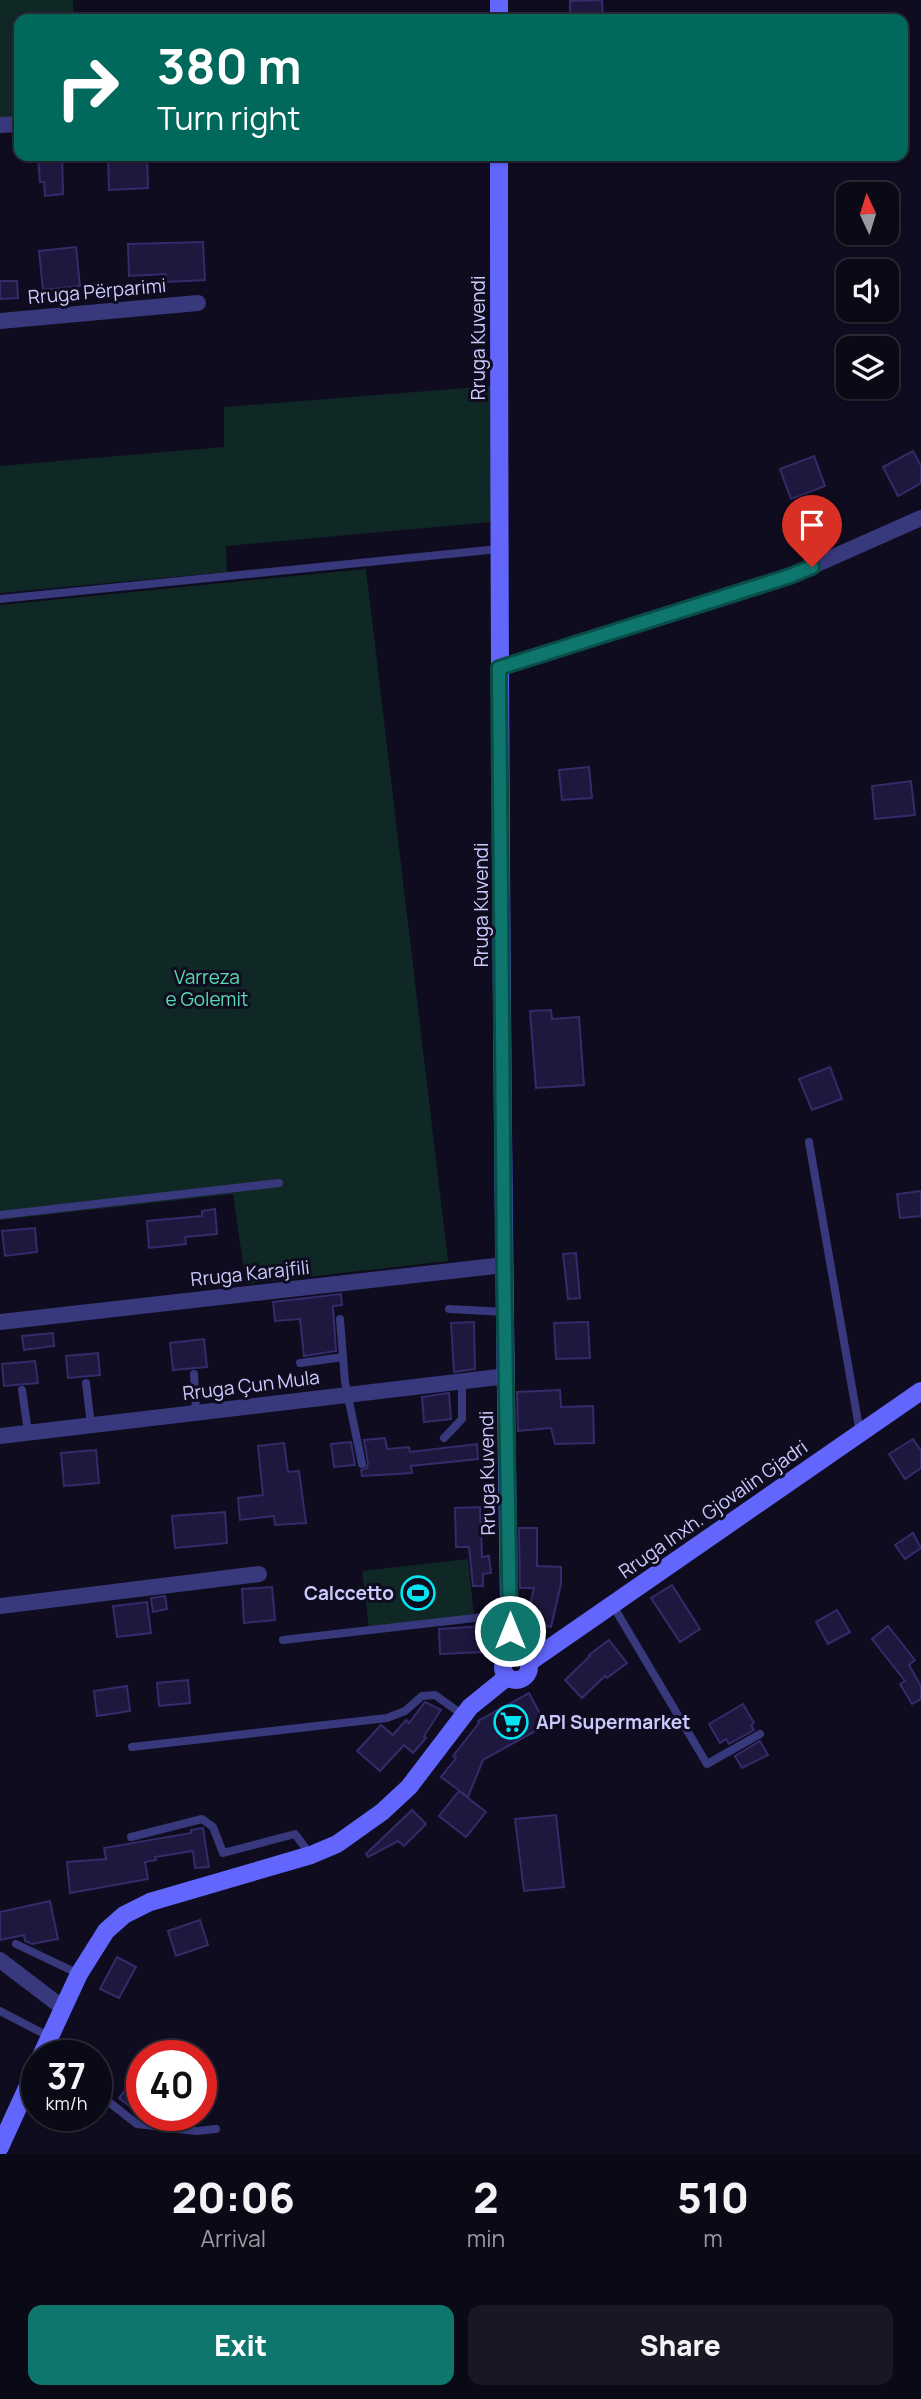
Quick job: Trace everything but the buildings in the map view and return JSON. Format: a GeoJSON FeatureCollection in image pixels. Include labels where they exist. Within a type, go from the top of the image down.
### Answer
{"type":"FeatureCollection","features":[{"type":"Feature","properties":{"kind":"street","name":"Rruga Kuvendi"},"geometry":{"type":"LineString","coordinates":[[499,161],[499,668],[510,1655]]}},
{"type":"Feature","properties":{"kind":"street","name":"Rruga Përparimi"},"geometry":{"type":"LineString","coordinates":[[0,321],[198,303]]}},
{"type":"Feature","properties":{"kind":"street"},"geometry":{"type":"LineString","coordinates":[[499,668],[790,576],[921,518]]}},
{"type":"Feature","properties":{"kind":"street","name":"Rruga Karajfili"},"geometry":{"type":"LineString","coordinates":[[0,1322],[504,1265]]}},
{"type":"Feature","properties":{"kind":"street","name":"Rruga Çun Mula"},"geometry":{"type":"LineString","coordinates":[[0,1436],[507,1376]]}},
{"type":"Feature","properties":{"kind":"street","name":"Rruga Inxh. Gjovalin Gjadri"},"geometry":{"type":"LineString","coordinates":[[528,1663],[921,1391]]}},
{"type":"Feature","properties":{"kind":"street"},"geometry":{"type":"LineString","coordinates":[[0,1606],[259,1574]]}},
{"type":"Feature","properties":{"kind":"street"},"geometry":{"type":"LineString","coordinates":[[510,1655],[523,1656],[528,1663],[527,1674],[523,1678],[512,1680],[502,1668],[510,1655]]}},
{"type":"Feature","properties":{"kind":"street"},"geometry":{"type":"LineString","coordinates":[[49,2040],[79,1974],[106,1931],[124,1915],[150,1902],[311,1855],[337,1844],[383,1812],[409,1787],[463,1715],[507,1677]]}},
{"type":"Feature","properties":{"kind":"street"},"geometry":{"type":"LineString","coordinates":[[0,1960],[63,2008]]}},
{"type":"Feature","properties":{"kind":"street"},"geometry":{"type":"LineString","coordinates":[[1,2140],[21,2099]]}},
{"type":"Feature","properties":{"kind":"lane"},"geometry":{"type":"LineString","coordinates":[[0,599],[499,549]]}},
{"type":"Feature","properties":{"kind":"lane"},"geometry":{"type":"LineString","coordinates":[[809,1142],[860,1433]]}},
{"type":"Feature","properties":{"kind":"lane"},"geometry":{"type":"LineString","coordinates":[[0,1215],[279,1183]]}},
{"type":"Feature","properties":{"kind":"lane"},"geometry":{"type":"LineString","coordinates":[[449,1309],[505,1312]]}},
{"type":"Feature","properties":{"kind":"lane"},"geometry":{"type":"LineString","coordinates":[[340,1320],[343,1357],[362,1464]]}},
{"type":"Feature","properties":{"kind":"lane"},"geometry":{"type":"LineString","coordinates":[[300,1363],[343,1357]]}},
{"type":"Feature","properties":{"kind":"lane"},"geometry":{"type":"LineString","coordinates":[[194,1374],[196,1413]]}},
{"type":"Feature","properties":{"kind":"lane"},"geometry":{"type":"LineString","coordinates":[[444,1438],[462,1419],[462,1381]]}},
{"type":"Feature","properties":{"kind":"lane"},"geometry":{"type":"LineString","coordinates":[[86,1383],[91,1425]]}},
{"type":"Feature","properties":{"kind":"lane"},"geometry":{"type":"LineString","coordinates":[[22,1390],[28,1433]]}},
{"type":"Feature","properties":{"kind":"lane"},"geometry":{"type":"LineString","coordinates":[[612,1604],[707,1764],[760,1734]]}},
{"type":"Feature","properties":{"kind":"lane"},"geometry":{"type":"LineString","coordinates":[[284,1640],[510,1614]]}},
{"type":"Feature","properties":{"kind":"lane"},"geometry":{"type":"LineString","coordinates":[[132,1747],[387,1718],[405,1711],[422,1696],[435,1695],[463,1715]]}},
{"type":"Feature","properties":{"kind":"lane"},"geometry":{"type":"LineString","coordinates":[[131,1837],[202,1819],[213,1827],[223,1853],[295,1834],[311,1855]]}},
{"type":"Feature","properties":{"kind":"lane"},"geometry":{"type":"LineString","coordinates":[[16,1944],[79,1974]]}},
{"type":"Feature","properties":{"kind":"lane"},"geometry":{"type":"LineString","coordinates":[[0,2011],[50,2037]]}},
{"type":"Feature","properties":{"kind":"lane"},"geometry":{"type":"LineString","coordinates":[[112,2104],[126,2115]]}},
{"type":"Feature","properties":{"kind":"green space"},"geometry":{"type":"Polygon","coordinates":[[[0,0],[73,0],[74,14],[14,14],[14,120],[0,121],[0,0]]]}},
{"type":"Feature","properties":{"kind":"green space"},"geometry":{"type":"Polygon","coordinates":[[[491,386],[491,522],[226,546],[227,572],[0,593],[0,466],[224,447],[224,407],[491,386]]]}},
{"type":"Feature","properties":{"kind":"green space","name":"Varreza e Golemit"},"geometry":{"type":"Polygon","coordinates":[[[366,569],[448,1261],[246,1284],[233,1194],[0,1220],[0,605],[366,569]]]}},
{"type":"Feature","properties":{"kind":"green space","name":"Calccetto"},"geometry":{"type":"Polygon","coordinates":[[[468,1559],[474,1616],[369,1628],[362,1571],[468,1559]]]}},
{"type":"Feature","properties":{"kind":"place","name":"Calccetto"},"geometry":{"type":"Point","coordinates":[418,1593]}},
{"type":"Feature","properties":{"kind":"place","name":"API Supermarket"},"geometry":{"type":"Point","coordinates":[511,1722]}},
{"type":"Feature","properties":{"kind":"route"},"geometry":{"type":"LineString","coordinates":[[510,1631],[499,668],[812,567]]}}]}
